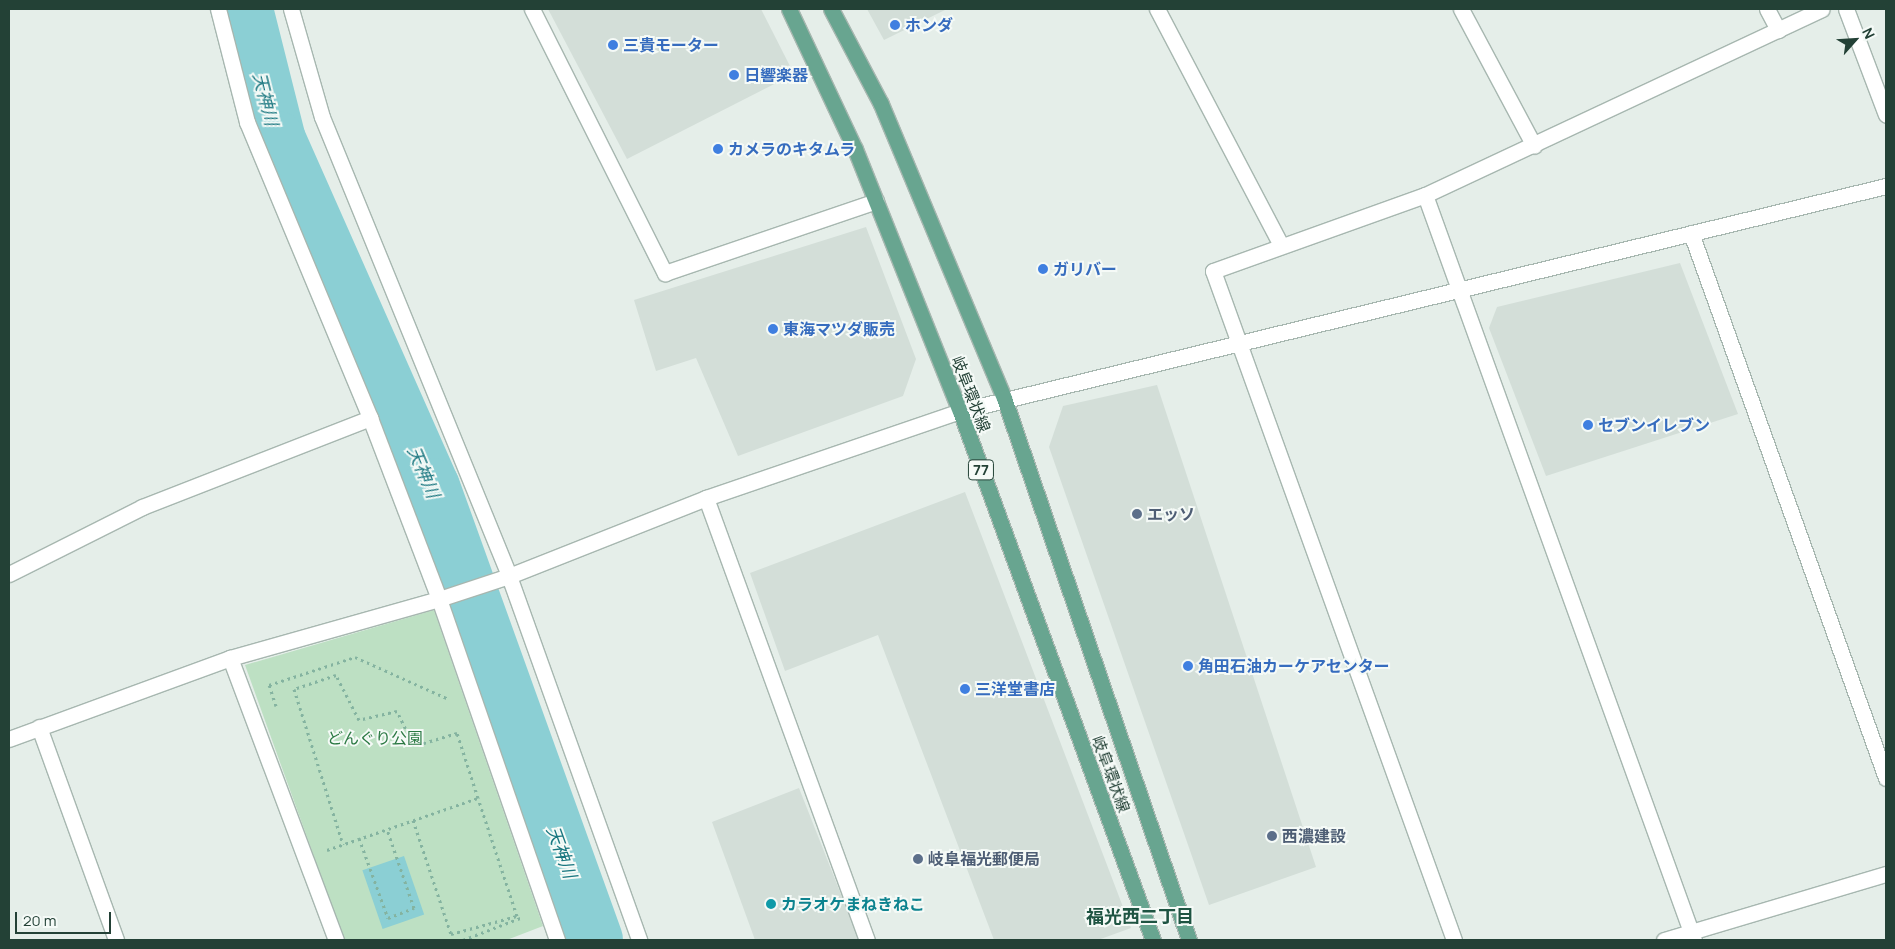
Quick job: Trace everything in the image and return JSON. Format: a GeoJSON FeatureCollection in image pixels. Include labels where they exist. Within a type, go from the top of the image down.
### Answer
{"type":"FeatureCollection","features":[{"type":"Feature","properties":{"kind":"main road","name":"岐阜環状線"},"geometry":{"type":"LineString","coordinates":[[789,9],[816,62],[876,201],[960,411],[1152,940]]}},
{"type":"Feature","properties":{"kind":"main road","name":"岐阜環状線"},"geometry":{"type":"LineString","coordinates":[[831,9],[881,104],[1004,398],[1189,940]]}},
{"type":"Feature","properties":{"kind":"street"},"geometry":{"type":"LineString","coordinates":[[218,9],[247,122],[370,418],[439,599],[557,940]]}},
{"type":"Feature","properties":{"kind":"street"},"geometry":{"type":"LineString","coordinates":[[291,9],[322,117],[351,194],[509,576],[639,940]]}},
{"type":"Feature","properties":{"kind":"street"},"geometry":{"type":"LineString","coordinates":[[532,9],[665,273],[876,201]]}},
{"type":"Feature","properties":{"kind":"street"},"geometry":{"type":"LineString","coordinates":[[1157,9],[1281,245]]}},
{"type":"Feature","properties":{"kind":"street"},"geometry":{"type":"LineString","coordinates":[[1461,9],[1534,146]]}},
{"type":"Feature","properties":{"kind":"street"},"geometry":{"type":"LineString","coordinates":[[1767,9],[1778,30]]}},
{"type":"Feature","properties":{"kind":"street"},"geometry":{"type":"LineString","coordinates":[[1454,940],[1213,271],[1281,245],[1425,195],[1534,146],[1822,9]]}},
{"type":"Feature","properties":{"kind":"street"},"geometry":{"type":"LineString","coordinates":[[1846,9],[1886,114]]}},
{"type":"Feature","properties":{"kind":"street"},"geometry":{"type":"LineString","coordinates":[[9,739],[230,658],[439,599],[509,576],[706,498],[960,411],[1004,398],[1886,186]]}},
{"type":"Feature","properties":{"kind":"street"},"geometry":{"type":"LineString","coordinates":[[1425,195],[1693,936]]}},
{"type":"Feature","properties":{"kind":"street"},"geometry":{"type":"LineString","coordinates":[[1691,233],[1886,778]]}},
{"type":"Feature","properties":{"kind":"street"},"geometry":{"type":"LineString","coordinates":[[9,574],[142,507],[370,418]]}},
{"type":"Feature","properties":{"kind":"street"},"geometry":{"type":"LineString","coordinates":[[706,498],[866,940]]}},
{"type":"Feature","properties":{"kind":"street"},"geometry":{"type":"LineString","coordinates":[[230,658],[336,940]]}},
{"type":"Feature","properties":{"kind":"street"},"geometry":{"type":"LineString","coordinates":[[39,727],[116,940]]}},
{"type":"Feature","properties":{"kind":"street"},"geometry":{"type":"LineString","coordinates":[[1664,940],[1693,936],[1886,874]]}},
{"type":"Feature","properties":{"kind":"path"},"geometry":{"type":"LineString","coordinates":[[279,713],[270,685],[354,657],[453,701]]}},
{"type":"Feature","properties":{"kind":"path"},"geometry":{"type":"LineString","coordinates":[[343,844],[294,689],[336,675],[359,720],[397,711],[414,746],[457,734],[517,916],[451,934],[413,820]]}},
{"type":"Feature","properties":{"kind":"path"},"geometry":{"type":"LineString","coordinates":[[305,857],[478,798]]}},
{"type":"Feature","properties":{"kind":"path"},"geometry":{"type":"LineString","coordinates":[[360,838],[388,918],[414,908],[387,829]]}},
{"type":"Feature","properties":{"kind":"path"},"geometry":{"type":"LineString","coordinates":[[322,841],[325,850]]}},
{"type":"Feature","properties":{"kind":"path"},"geometry":{"type":"LineString","coordinates":[[464,940],[528,915]]}},
{"type":"Feature","properties":{"kind":"shaded area"},"geometry":{"type":"Polygon","coordinates":[[[548,9],[761,9],[794,74],[627,159],[548,9]]]}},
{"type":"Feature","properties":{"kind":"shaded area","name":"ホンダ"},"geometry":{"type":"Polygon","coordinates":[[[867,9],[947,9],[884,40],[867,9]]]}},
{"type":"Feature","properties":{"kind":"shaded area","name":"東海マツダ販売"},"geometry":{"type":"Polygon","coordinates":[[[866,227],[916,359],[903,396],[738,456],[696,358],[656,371],[634,300],[866,227]]]}},
{"type":"Feature","properties":{"kind":"shaded area"},"geometry":{"type":"Polygon","coordinates":[[[1680,263],[1738,414],[1546,476],[1489,328],[1497,307],[1680,263]]]}},
{"type":"Feature","properties":{"kind":"shaded area"},"geometry":{"type":"Polygon","coordinates":[[[1157,385],[1316,867],[1209,905],[1049,447],[1063,406],[1157,385]]]}},
{"type":"Feature","properties":{"kind":"shaded area"},"geometry":{"type":"Polygon","coordinates":[[[965,492],[1131,928],[1098,940],[994,940],[878,635],[785,671],[750,573],[965,492]]]}},
{"type":"Feature","properties":{"kind":"shaded area"},"geometry":{"type":"Polygon","coordinates":[[[799,788],[859,940],[755,940],[712,822],[799,788]]]}},
{"type":"Feature","properties":{"kind":"green space","name":"どんぐり公園"},"geometry":{"type":"Polygon","coordinates":[[[434,610],[543,926],[507,940],[344,940],[245,665],[434,610]]]}},
{"type":"Feature","properties":{"kind":"water"},"geometry":{"type":"Polygon","coordinates":[[[404,856],[424,915],[383,929],[362,870],[404,856]]]}},
{"type":"Feature","properties":{"kind":"waterway","name":"天神川"},"geometry":{"type":"LineString","coordinates":[[244,9],[277,140],[431,487],[594,940]]}},
{"type":"Feature","properties":{"kind":"place","name":"ホンダ"},"geometry":{"type":"Point","coordinates":[895,25]}},
{"type":"Feature","properties":{"kind":"place","name":"三貴モーター"},"geometry":{"type":"Point","coordinates":[613,45]}},
{"type":"Feature","properties":{"kind":"place","name":"日響楽器"},"geometry":{"type":"Point","coordinates":[734,75]}},
{"type":"Feature","properties":{"kind":"place","name":"カメラのキタムラ"},"geometry":{"type":"Point","coordinates":[718,149]}},
{"type":"Feature","properties":{"kind":"place","name":"ガリバー"},"geometry":{"type":"Point","coordinates":[1043,269]}},
{"type":"Feature","properties":{"kind":"place","name":"東海マツダ販売"},"geometry":{"type":"Point","coordinates":[773,329]}},
{"type":"Feature","properties":{"kind":"place","name":"セブンイレブン"},"geometry":{"type":"Point","coordinates":[1588,425]}},
{"type":"Feature","properties":{"kind":"place","name":"エッソ"},"geometry":{"type":"Point","coordinates":[1137,514]}},
{"type":"Feature","properties":{"kind":"place","name":"角田石油カーケアセンター"},"geometry":{"type":"Point","coordinates":[1188,666]}},
{"type":"Feature","properties":{"kind":"place","name":"三洋堂書店"},"geometry":{"type":"Point","coordinates":[965,689]}},
{"type":"Feature","properties":{"kind":"place","name":"西濃建設"},"geometry":{"type":"Point","coordinates":[1272,836]}},
{"type":"Feature","properties":{"kind":"place","name":"岐阜福光郵便局"},"geometry":{"type":"Point","coordinates":[918,859]}},
{"type":"Feature","properties":{"kind":"place","name":"カラオケまねきねこ"},"geometry":{"type":"Point","coordinates":[771,904]}},
{"type":"Feature","properties":{"kind":"district","name":"福光西二丁目"},"geometry":{"type":"Point","coordinates":[1140,916]}}]}
